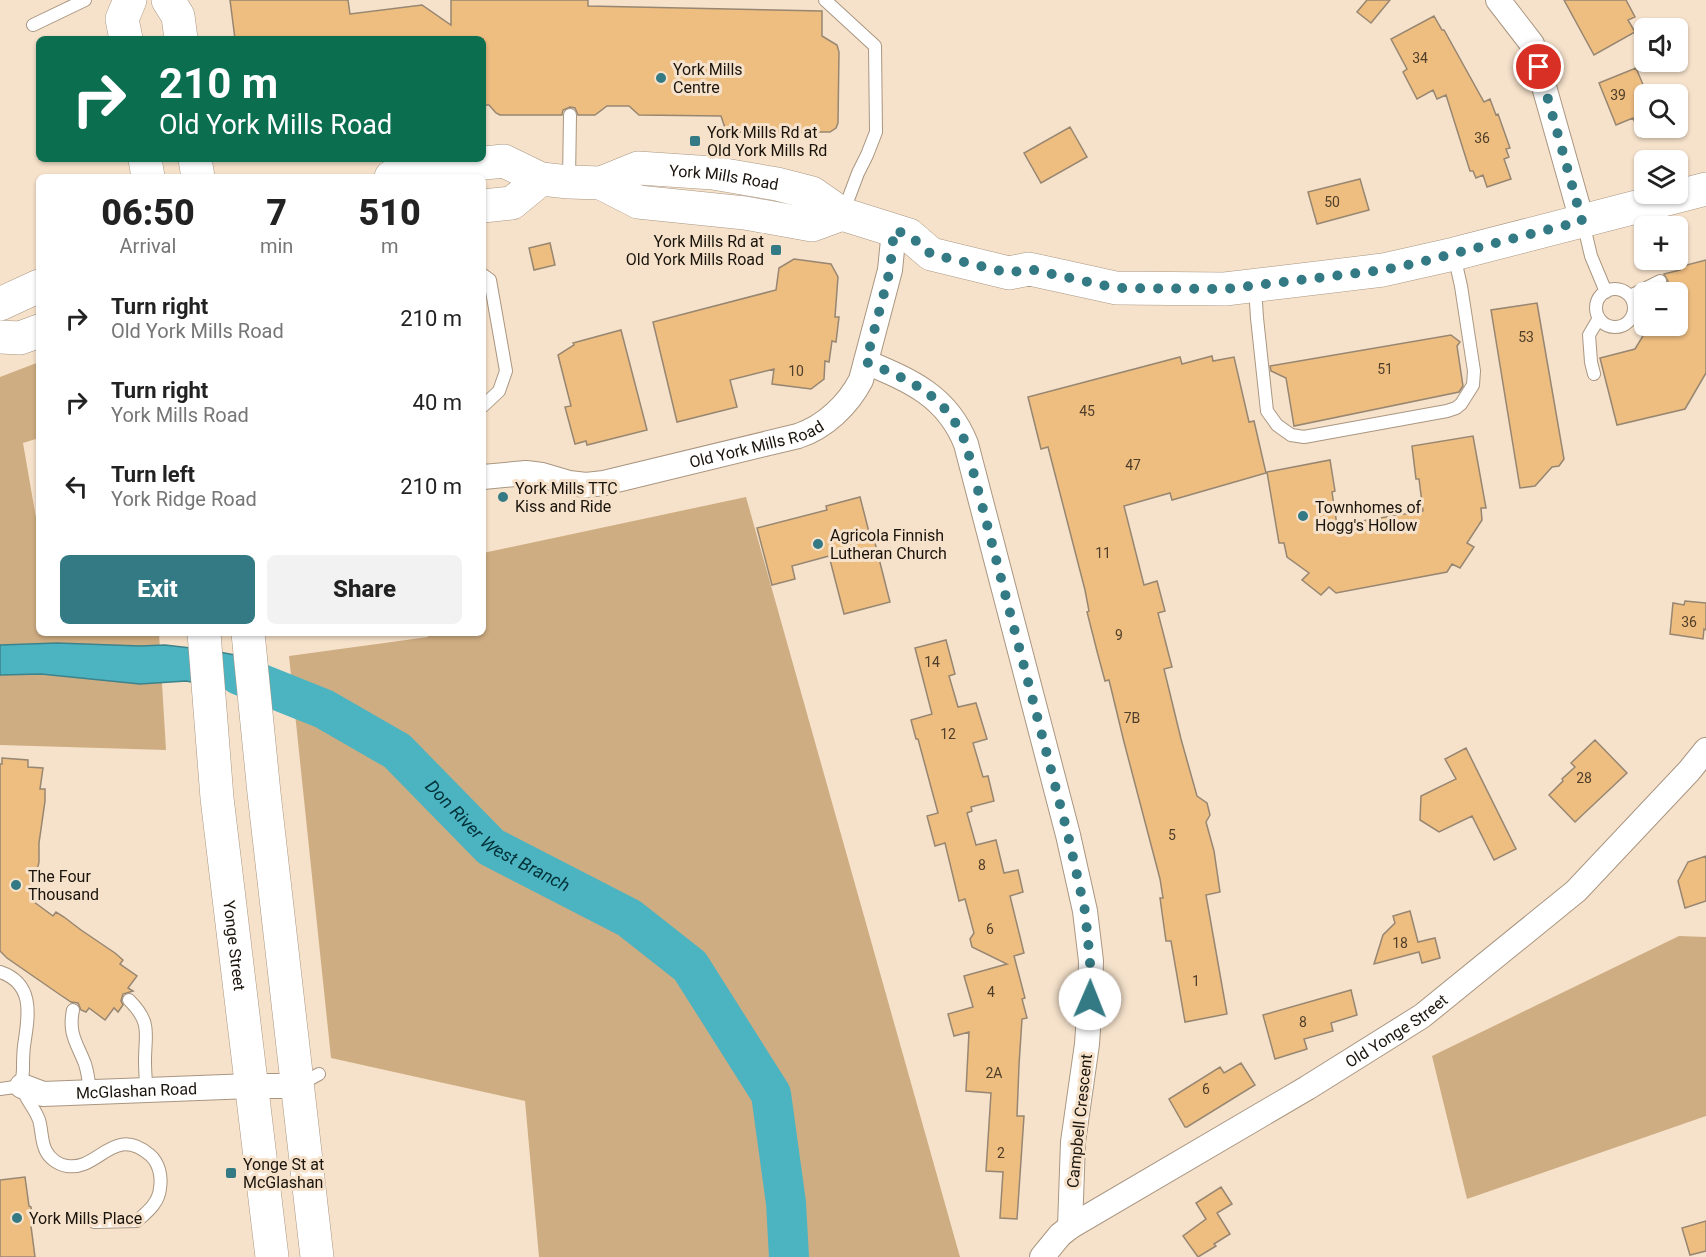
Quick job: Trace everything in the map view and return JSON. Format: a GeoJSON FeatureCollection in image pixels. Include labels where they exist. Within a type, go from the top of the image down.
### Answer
{"type":"FeatureCollection","features":[{"type":"Feature","properties":{"kind":"main road"},"geometry":{"type":"LineString","coordinates":[[125,36],[122,19],[130,0]]}},
{"type":"Feature","properties":{"kind":"main road"},"geometry":{"type":"LineString","coordinates":[[168,0],[178,16],[181,36]]}},
{"type":"Feature","properties":{"kind":"main road","name":"York Mills Road"},"geometry":{"type":"LineString","coordinates":[[406,174],[435,168],[504,161],[638,202],[745,213],[812,225],[842,214]]}},
{"type":"Feature","properties":{"kind":"main road"},"geometry":{"type":"LineString","coordinates":[[486,206],[513,203],[570,182]]}},
{"type":"Feature","properties":{"kind":"main road"},"geometry":{"type":"LineString","coordinates":[[842,214],[902,233],[931,254],[1009,273],[1029,269],[1116,288],[1225,289],[1383,270],[1706,189]]}},
{"type":"Feature","properties":{"kind":"main road"},"geometry":{"type":"LineString","coordinates":[[0,304],[36,287]]}},
{"type":"Feature","properties":{"kind":"main road"},"geometry":{"type":"LineString","coordinates":[[0,337],[20,338],[36,332]]}},
{"type":"Feature","properties":{"kind":"main road","name":"Yonge Street"},"geometry":{"type":"LineString","coordinates":[[204,636],[217,798],[272,1257]]}},
{"type":"Feature","properties":{"kind":"main road"},"geometry":{"type":"LineString","coordinates":[[248,636],[264,793],[308,1080],[317,1257]]}},
{"type":"Feature","properties":{"kind":"street"},"geometry":{"type":"LineString","coordinates":[[1498,0],[1532,44],[1582,221]]}},
{"type":"Feature","properties":{"kind":"street","name":"Old York Mills Road"},"geometry":{"type":"LineString","coordinates":[[486,477],[526,473],[568,483],[586,485],[604,483],[798,436],[816,428],[843,406],[857,388],[902,233]]}},
{"type":"Feature","properties":{"kind":"street","name":"Campbell Crescent"},"geometry":{"type":"LineString","coordinates":[[866,362],[903,378],[936,399],[960,429],[966,444],[1068,835],[1085,911],[1090,961],[1087,1044],[1073,1142],[1070,1227]]}},
{"type":"Feature","properties":{"kind":"street","name":"Old Yonge Street"},"geometry":{"type":"LineString","coordinates":[[1042,1257],[1060,1235],[1070,1227],[1307,1088],[1422,1016],[1576,891],[1706,750]]}},
{"type":"Feature","properties":{"kind":"street","name":"McGlashan Road"},"geometry":{"type":"LineString","coordinates":[[11,1088],[43,1094],[251,1086],[308,1080]]}},
{"type":"Feature","properties":{"kind":"lane"},"geometry":{"type":"LineString","coordinates":[[33,25],[85,0]]}},
{"type":"Feature","properties":{"kind":"lane"},"geometry":{"type":"LineString","coordinates":[[825,0],[875,46],[876,132],[842,214]]}},
{"type":"Feature","properties":{"kind":"lane"},"geometry":{"type":"LineString","coordinates":[[570,115],[570,182]]}},
{"type":"Feature","properties":{"kind":"lane"},"geometry":{"type":"LineString","coordinates":[[1582,221],[1591,256],[1606,292]]}},
{"type":"Feature","properties":{"kind":"lane"},"geometry":{"type":"LineString","coordinates":[[1255,286],[1267,411],[1277,425],[1291,435],[1304,437],[1447,411],[1461,404],[1473,385],[1474,370],[1454,254]]}},
{"type":"Feature","properties":{"kind":"lane"},"geometry":{"type":"LineString","coordinates":[[486,277],[490,280],[506,371],[499,391],[486,403]]}},
{"type":"Feature","properties":{"kind":"lane"},"geometry":{"type":"LineString","coordinates":[[1630,296],[1660,281]]}},
{"type":"Feature","properties":{"kind":"lane"},"geometry":{"type":"LineString","coordinates":[[1619,290],[1630,296],[1633,301],[1634,314],[1626,324],[1614,327],[1599,318],[1596,306],[1606,292],[1619,290]]}},
{"type":"Feature","properties":{"kind":"lane"},"geometry":{"type":"LineString","coordinates":[[1594,374],[1589,335],[1599,318]]}},
{"type":"Feature","properties":{"kind":"lane"},"geometry":{"type":"LineString","coordinates":[[0,972],[22,988],[28,1006],[28,1025],[22,1058],[11,1088],[38,1119],[45,1151],[56,1163],[69,1167],[90,1162],[106,1150],[125,1144],[142,1149],[154,1159],[161,1173],[160,1191],[152,1207],[137,1221],[94,1222]]}},
{"type":"Feature","properties":{"kind":"lane"},"geometry":{"type":"LineString","coordinates":[[129,1000],[140,1012],[146,1027],[146,1090]]}},
{"type":"Feature","properties":{"kind":"lane"},"geometry":{"type":"LineString","coordinates":[[73,1010],[70,1022],[76,1048],[85,1065],[90,1092]]}},
{"type":"Feature","properties":{"kind":"shaded area"},"geometry":{"type":"Polygon","coordinates":[[[36,363],[36,439],[23,443],[36,518],[36,636],[159,636],[166,750],[0,745],[0,377],[36,363]]]}},
{"type":"Feature","properties":{"kind":"shaded area"},"geometry":{"type":"Polygon","coordinates":[[[746,497],[960,1257],[539,1257],[525,1101],[331,1058],[289,656],[428,636],[486,636],[486,552],[746,497]]]}},
{"type":"Feature","properties":{"kind":"shaded area"},"geometry":{"type":"Polygon","coordinates":[[[1679,936],[1706,937],[1706,1116],[1467,1199],[1432,1056],[1679,936]]]}},
{"type":"Feature","properties":{"kind":"water"},"geometry":{"type":"Polygon","coordinates":[[[57,643],[165,645],[246,657],[289,695],[245,694],[186,681],[140,684],[41,674],[0,675],[0,645],[57,643]]]}},
{"type":"Feature","properties":{"kind":"building","name":"York Mills Centre"},"geometry":{"type":"Polygon","coordinates":[[[230,0],[348,0],[350,14],[422,5],[451,25],[451,0],[588,0],[588,6],[822,11],[822,36],[837,45],[839,52],[838,123],[836,128],[830,132],[732,132],[725,128],[721,116],[639,115],[629,106],[607,106],[595,115],[578,115],[575,108],[570,107],[563,110],[562,115],[500,115],[486,105],[486,36],[235,36],[230,0]]]}},
{"type":"Feature","properties":{"kind":"building"},"geometry":{"type":"Polygon","coordinates":[[[1367,0],[1390,0],[1371,23],[1357,12],[1367,0]]]}},
{"type":"Feature","properties":{"kind":"building"},"geometry":{"type":"Polygon","coordinates":[[[1564,0],[1626,0],[1635,17],[1628,20],[1634,33],[1594,55],[1564,0]]]}},
{"type":"Feature","properties":{"kind":"building"},"geometry":{"type":"Polygon","coordinates":[[[1434,16],[1484,102],[1490,99],[1496,115],[1498,114],[1510,148],[1506,149],[1509,157],[1504,159],[1511,179],[1487,187],[1483,175],[1476,178],[1473,171],[1470,171],[1446,95],[1437,99],[1433,90],[1417,99],[1403,72],[1407,69],[1391,39],[1434,16]]]}},
{"type":"Feature","properties":{"kind":"building"},"geometry":{"type":"Polygon","coordinates":[[[1634,69],[1634,72],[1638,72],[1643,84],[1634,84],[1634,120],[1633,118],[1616,125],[1599,83],[1634,69]]]}},
{"type":"Feature","properties":{"kind":"building"},"geometry":{"type":"Polygon","coordinates":[[[1070,127],[1087,157],[1041,183],[1024,153],[1070,127]]]}},
{"type":"Feature","properties":{"kind":"building"},"geometry":{"type":"Polygon","coordinates":[[[1360,179],[1369,210],[1317,224],[1308,192],[1360,179]]]}},
{"type":"Feature","properties":{"kind":"building"},"geometry":{"type":"Polygon","coordinates":[[[550,243],[555,265],[534,270],[529,248],[550,243]]]}},
{"type":"Feature","properties":{"kind":"building"},"geometry":{"type":"Polygon","coordinates":[[[794,259],[831,264],[838,277],[835,317],[839,317],[836,342],[832,341],[829,362],[825,361],[824,379],[811,389],[772,384],[774,369],[730,380],[737,407],[677,422],[653,322],[776,290],[779,268],[794,259]]]}},
{"type":"Feature","properties":{"kind":"building"},"geometry":{"type":"Polygon","coordinates":[[[1706,260],[1706,373],[1685,409],[1617,425],[1600,358],[1635,349],[1643,336],[1688,336],[1688,282],[1668,282],[1664,274],[1688,270],[1688,265],[1706,260]]]}},
{"type":"Feature","properties":{"kind":"building"},"geometry":{"type":"Polygon","coordinates":[[[1537,303],[1564,459],[1559,466],[1552,467],[1535,486],[1520,488],[1491,310],[1537,303]]]}},
{"type":"Feature","properties":{"kind":"building"},"geometry":{"type":"Polygon","coordinates":[[[621,330],[647,430],[587,445],[586,441],[575,444],[565,407],[571,406],[558,355],[574,345],[573,343],[621,330]]]}},
{"type":"Feature","properties":{"kind":"building"},"geometry":{"type":"Polygon","coordinates":[[[1451,335],[1460,342],[1457,346],[1463,386],[1459,392],[1294,426],[1286,378],[1271,371],[1270,366],[1451,335]]]}},
{"type":"Feature","properties":{"kind":"building"},"geometry":{"type":"Polygon","coordinates":[[[1212,356],[1213,361],[1234,357],[1249,422],[1254,421],[1266,473],[1172,500],[1170,493],[1124,506],[1144,585],[1157,581],[1165,611],[1158,613],[1172,667],[1164,669],[1197,796],[1207,803],[1210,815],[1206,822],[1214,851],[1220,892],[1206,895],[1227,1014],[1185,1022],[1171,941],[1166,941],[1160,898],[1163,898],[1160,879],[1109,680],[1105,681],[1098,655],[1087,612],[1089,611],[1085,590],[1048,447],[1041,449],[1028,397],[1180,357],[1182,364],[1212,356]]]}},
{"type":"Feature","properties":{"kind":"building","name":"Townhomes of Hogg's Hollow"},"geometry":{"type":"Polygon","coordinates":[[[1473,436],[1486,508],[1481,508],[1482,520],[1467,543],[1474,547],[1460,568],[1452,564],[1447,572],[1336,593],[1329,587],[1321,595],[1302,580],[1309,573],[1287,557],[1284,543],[1279,543],[1267,472],[1330,460],[1337,525],[1423,511],[1412,446],[1473,436]]]}},
{"type":"Feature","properties":{"kind":"building","name":"Agricola Finnish Lutheran Church"},"geometry":{"type":"Polygon","coordinates":[[[860,497],[869,532],[872,531],[890,602],[844,614],[829,556],[792,566],[795,579],[772,585],[757,528],[827,510],[826,506],[860,497]]]}},
{"type":"Feature","properties":{"kind":"building"},"geometry":{"type":"Polygon","coordinates":[[[1685,601],[1706,603],[1706,630],[1704,629],[1703,639],[1670,634],[1673,603],[1684,605],[1685,601]]]}},
{"type":"Feature","properties":{"kind":"building"},"geometry":{"type":"Polygon","coordinates":[[[946,640],[955,674],[949,676],[958,707],[976,703],[987,739],[973,743],[983,777],[988,776],[994,801],[971,807],[972,811],[967,813],[976,845],[996,840],[1004,873],[1018,870],[1023,892],[1010,896],[1024,953],[1014,956],[1025,998],[1022,999],[1027,1018],[1022,1019],[1019,1065],[1017,1116],[1024,1116],[1017,1219],[1000,1218],[1003,1172],[986,1171],[991,1093],[966,1091],[969,1032],[954,1036],[948,1014],[973,1007],[964,976],[1007,964],[972,947],[970,939],[974,933],[965,899],[959,901],[945,843],[935,846],[927,816],[938,813],[911,720],[932,714],[915,648],[946,640]]]}},
{"type":"Feature","properties":{"kind":"building"},"geometry":{"type":"Polygon","coordinates":[[[1595,740],[1627,773],[1575,822],[1549,795],[1575,767],[1571,763],[1595,740]]]}},
{"type":"Feature","properties":{"kind":"building"},"geometry":{"type":"Polygon","coordinates":[[[1466,748],[1516,849],[1494,860],[1472,816],[1439,832],[1420,820],[1421,796],[1456,779],[1445,759],[1466,748]]]}},
{"type":"Feature","properties":{"kind":"building","name":"The Four Thousand"},"geometry":{"type":"Polygon","coordinates":[[[2,758],[28,760],[28,767],[43,768],[40,789],[45,789],[45,801],[39,843],[39,862],[37,871],[33,871],[30,899],[53,916],[56,912],[64,917],[115,953],[123,960],[120,964],[137,976],[128,988],[133,991],[123,994],[121,1001],[123,1005],[118,1012],[114,1008],[105,1020],[89,1008],[86,1012],[81,1010],[78,1003],[71,1002],[0,951],[0,764],[2,764],[2,758]]]}},
{"type":"Feature","properties":{"kind":"building"},"geometry":{"type":"Polygon","coordinates":[[[1706,856],[1706,901],[1685,908],[1678,881],[1688,862],[1706,856]]]}},
{"type":"Feature","properties":{"kind":"building"},"geometry":{"type":"Polygon","coordinates":[[[1410,911],[1418,942],[1435,938],[1440,958],[1422,963],[1419,952],[1374,964],[1383,935],[1395,923],[1393,916],[1410,911]]]}},
{"type":"Feature","properties":{"kind":"building"},"geometry":{"type":"Polygon","coordinates":[[[1351,990],[1357,1015],[1331,1023],[1333,1031],[1304,1039],[1307,1049],[1275,1059],[1263,1015],[1351,990]]]}},
{"type":"Feature","properties":{"kind":"building"},"geometry":{"type":"Polygon","coordinates":[[[1241,1063],[1255,1085],[1185,1127],[1169,1099],[1220,1067],[1224,1073],[1241,1063]]]}},
{"type":"Feature","properties":{"kind":"building","name":"York Mills Place"},"geometry":{"type":"Polygon","coordinates":[[[25,1177],[34,1223],[31,1226],[35,1257],[0,1257],[0,1180],[25,1177]]]}},
{"type":"Feature","properties":{"kind":"building"},"geometry":{"type":"Polygon","coordinates":[[[1221,1187],[1232,1204],[1217,1213],[1230,1234],[1198,1257],[1183,1236],[1206,1219],[1196,1203],[1221,1187]]]}},
{"type":"Feature","properties":{"kind":"building"},"geometry":{"type":"Polygon","coordinates":[[[1706,1221],[1706,1251],[1690,1255],[1682,1228],[1706,1221]]]}},
{"type":"Feature","properties":{"kind":"waterway","name":"Don River West Branch"},"geometry":{"type":"LineString","coordinates":[[239,675],[324,709],[397,751],[491,847],[629,918],[690,966],[771,1094],[786,1203],[789,1257]]}},
{"type":"Feature","properties":{"kind":"place","name":"York Mills Centre"},"geometry":{"type":"Point","coordinates":[661,78]}},
{"type":"Feature","properties":{"kind":"place","name":"York Mills Rd at Old York Mills Rd"},"geometry":{"type":"Point","coordinates":[695,141]}},
{"type":"Feature","properties":{"kind":"place","name":"York Mills Rd at Old York Mills Road"},"geometry":{"type":"Point","coordinates":[776,250]}},
{"type":"Feature","properties":{"kind":"place","name":"York Mills TTC Kiss and Ride"},"geometry":{"type":"Point","coordinates":[503,497]}},
{"type":"Feature","properties":{"kind":"place","name":"Townhomes of Hogg's Hollow"},"geometry":{"type":"Point","coordinates":[1303,516]}},
{"type":"Feature","properties":{"kind":"place","name":"Agricola Finnish Lutheran Church"},"geometry":{"type":"Point","coordinates":[818,544]}},
{"type":"Feature","properties":{"kind":"place","name":"The Four Thousand"},"geometry":{"type":"Point","coordinates":[16,885]}},
{"type":"Feature","properties":{"kind":"place","name":"Yonge St at McGlashan"},"geometry":{"type":"Point","coordinates":[231,1173]}},
{"type":"Feature","properties":{"kind":"place","name":"York Mills Place"},"geometry":{"type":"Point","coordinates":[17,1218]}},
{"type":"Feature","properties":{"kind":"route"},"geometry":{"type":"LineString","coordinates":[[1090,999],[1090,961],[1085,911],[1068,835],[966,444],[960,429],[936,399],[903,378],[866,362],[890,270],[894,230],[909,235],[931,254],[1009,273],[1029,269],[1116,288],[1225,289],[1255,286],[1383,270],[1454,254],[1582,221],[1539,67]]}}]}
